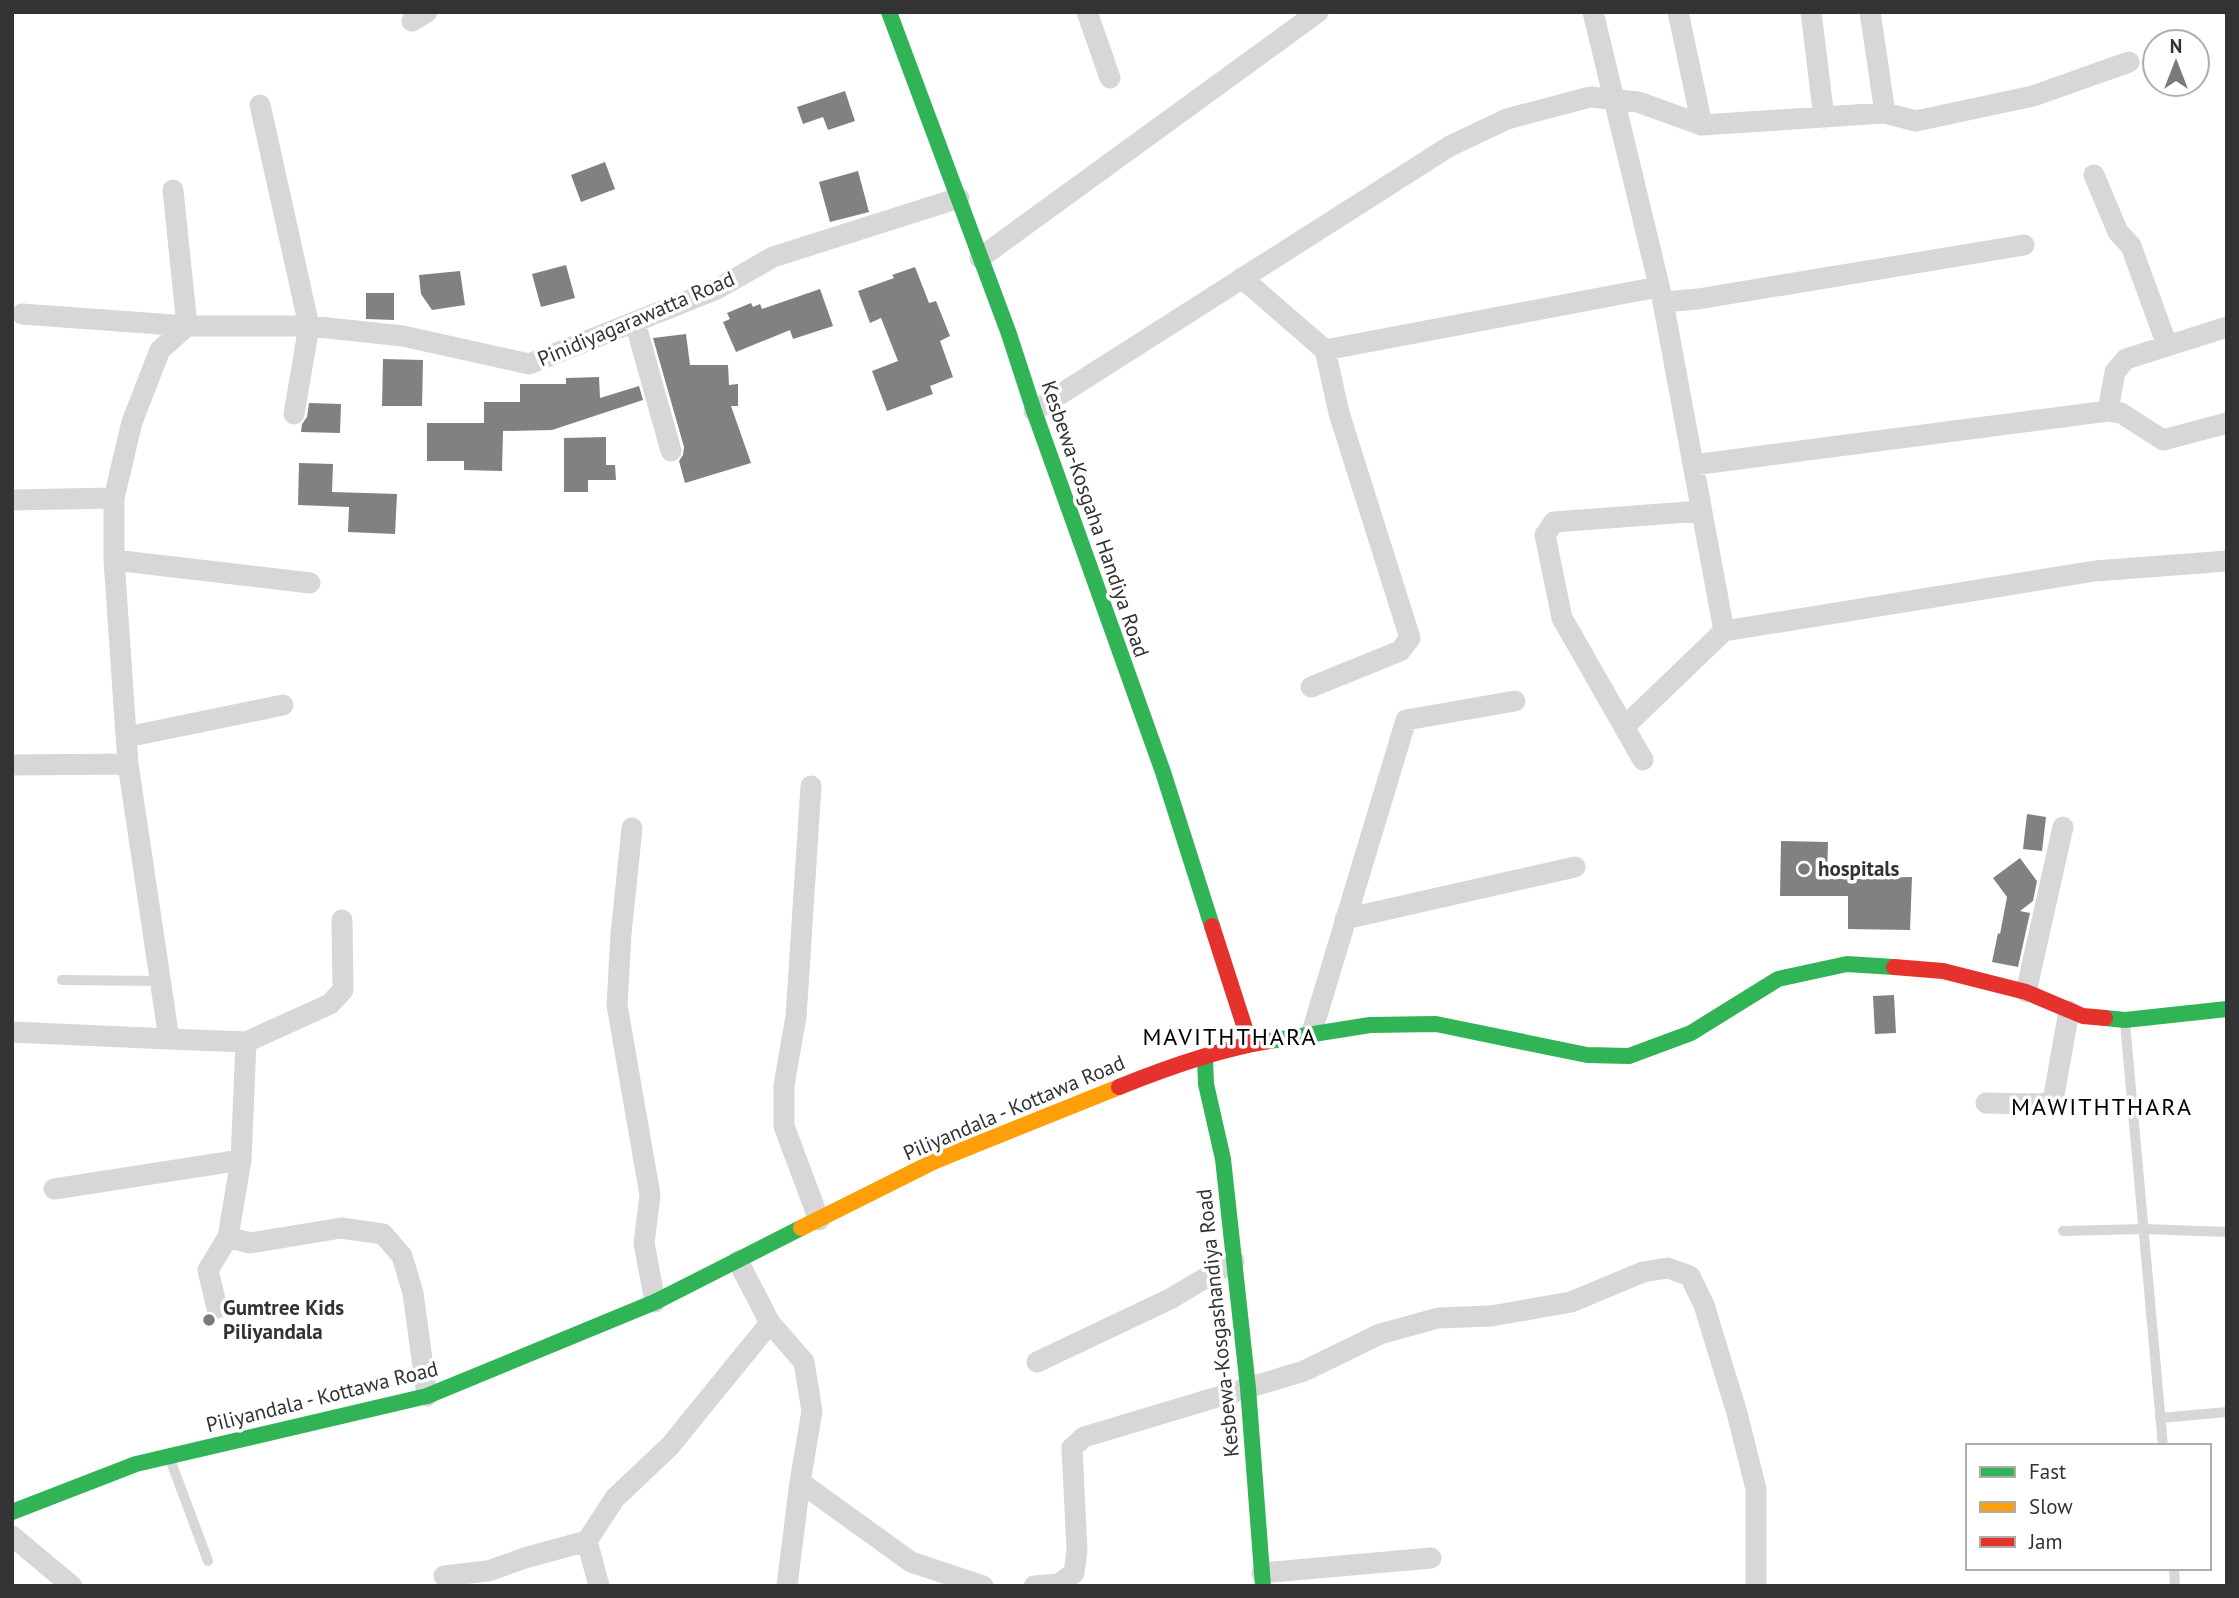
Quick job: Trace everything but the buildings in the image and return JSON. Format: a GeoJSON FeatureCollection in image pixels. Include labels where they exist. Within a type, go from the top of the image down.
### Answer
{"type":"FeatureCollection","features":[{"type":"Feature","properties":{"kind":"main road","name":"Kesbewa-Kosgaha Handiya Road"},"geometry":{"type":"LineString","coordinates":[[889,12],[1010,334],[1034,411],[1163,772],[1250,1044]]}},
{"type":"Feature","properties":{"kind":"main road","name":"Piliyandala - Kottawa Road"},"geometry":{"type":"LineString","coordinates":[[12,1512],[136,1464],[427,1396],[655,1302],[935,1161],[1153,1073],[1250,1044],[1370,1025],[1436,1024],[1587,1055],[1629,1056],[1691,1033],[1779,979],[1847,964],[1943,971],[2026,992],[2083,1016],[2125,1020],[2227,1009]]}},
{"type":"Feature","properties":{"kind":"main road","name":"Kesbewa-Kosgashandiya Road"},"geometry":{"type":"LineString","coordinates":[[1205,1058],[1206,1084],[1223,1159],[1248,1388],[1262,1579]]}},
{"type":"Feature","properties":{"kind":"street"},"geometry":{"type":"LineString","coordinates":[[1087,12],[1110,78]]}},
{"type":"Feature","properties":{"kind":"street"},"geometry":{"type":"LineString","coordinates":[[980,258],[1318,12]]}},
{"type":"Feature","properties":{"kind":"street"},"geometry":{"type":"LineString","coordinates":[[1593,12],[1661,294],[1724,631]]}},
{"type":"Feature","properties":{"kind":"street"},"geometry":{"type":"LineString","coordinates":[[1678,12],[1702,125]]}},
{"type":"Feature","properties":{"kind":"street"},"geometry":{"type":"LineString","coordinates":[[1811,12],[1824,118]]}},
{"type":"Feature","properties":{"kind":"street"},"geometry":{"type":"LineString","coordinates":[[1870,12],[1885,113]]}},
{"type":"Feature","properties":{"kind":"street"},"geometry":{"type":"LineString","coordinates":[[1034,411],[1450,146],[1507,120],[1590,97],[1638,102],[1702,125],[1885,113],[1916,121],[2033,96],[2129,62]]}},
{"type":"Feature","properties":{"kind":"street"},"geometry":{"type":"LineString","coordinates":[[260,105],[309,326],[293,414]]}},
{"type":"Feature","properties":{"kind":"street"},"geometry":{"type":"LineString","coordinates":[[2094,175],[2118,232],[2131,246],[2167,345]]}},
{"type":"Feature","properties":{"kind":"street"},"geometry":{"type":"LineString","coordinates":[[169,1040],[128,764],[114,561],[114,498],[132,422],[160,350],[187,326],[173,190]]}},
{"type":"Feature","properties":{"kind":"street","name":"Pinidiyagarawatta Road"},"geometry":{"type":"LineString","coordinates":[[22,314],[187,326],[309,326],[403,336],[529,364],[717,289],[773,257],[959,198]]}},
{"type":"Feature","properties":{"kind":"street"},"geometry":{"type":"LineString","coordinates":[[1325,351],[1661,294],[1712,297],[2024,245]]}},
{"type":"Feature","properties":{"kind":"street"},"geometry":{"type":"LineString","coordinates":[[1242,278],[1325,351],[1339,413],[1410,638],[1400,651],[1311,687]]}},
{"type":"Feature","properties":{"kind":"street"},"geometry":{"type":"LineString","coordinates":[[635,322],[671,451]]}},
{"type":"Feature","properties":{"kind":"street"},"geometry":{"type":"LineString","coordinates":[[2108,411],[2115,372],[2126,359],[2227,327]]}},
{"type":"Feature","properties":{"kind":"street"},"geometry":{"type":"LineString","coordinates":[[1693,465],[2108,411],[2121,413],[2164,440],[2227,423]]}},
{"type":"Feature","properties":{"kind":"street"},"geometry":{"type":"LineString","coordinates":[[12,500],[114,498]]}},
{"type":"Feature","properties":{"kind":"street"},"geometry":{"type":"LineString","coordinates":[[1643,760],[1562,618],[1545,535],[1554,522],[1701,511]]}},
{"type":"Feature","properties":{"kind":"street"},"geometry":{"type":"LineString","coordinates":[[114,561],[310,583]]}},
{"type":"Feature","properties":{"kind":"street"},"geometry":{"type":"LineString","coordinates":[[1625,727],[1724,631],[2095,571],[2227,561]]}},
{"type":"Feature","properties":{"kind":"street"},"geometry":{"type":"LineString","coordinates":[[1311,1035],[1406,720],[1515,701]]}},
{"type":"Feature","properties":{"kind":"street"},"geometry":{"type":"LineString","coordinates":[[127,737],[284,705]]}},
{"type":"Feature","properties":{"kind":"street"},"geometry":{"type":"LineString","coordinates":[[12,765],[128,764]]}},
{"type":"Feature","properties":{"kind":"street"},"geometry":{"type":"LineString","coordinates":[[811,786],[796,1017],[784,1085],[784,1126],[819,1220]]}},
{"type":"Feature","properties":{"kind":"street"},"geometry":{"type":"LineString","coordinates":[[2026,992],[2063,827]]}},
{"type":"Feature","properties":{"kind":"street"},"geometry":{"type":"LineString","coordinates":[[632,828],[617,1005],[650,1195],[644,1243],[655,1302]]}},
{"type":"Feature","properties":{"kind":"street"},"geometry":{"type":"LineString","coordinates":[[1345,919],[1575,867]]}},
{"type":"Feature","properties":{"kind":"street"},"geometry":{"type":"LineString","coordinates":[[12,1032],[246,1042],[330,1004],[339,997],[343,990],[342,920]]}},
{"type":"Feature","properties":{"kind":"street"},"geometry":{"type":"LineString","coordinates":[[1986,1102],[2040,1104],[2053,1101],[2069,1011]]}},
{"type":"Feature","properties":{"kind":"street"},"geometry":{"type":"LineString","coordinates":[[217,1308],[208,1269],[228,1237],[241,1160],[246,1042]]}},
{"type":"Feature","properties":{"kind":"street"},"geometry":{"type":"LineString","coordinates":[[54,1189],[241,1160]]}},
{"type":"Feature","properties":{"kind":"street"},"geometry":{"type":"LineString","coordinates":[[228,1237],[250,1243],[341,1228],[383,1234],[402,1256],[413,1293],[427,1396]]}},
{"type":"Feature","properties":{"kind":"street"},"geometry":{"type":"LineString","coordinates":[[738,1261],[770,1323],[804,1362],[813,1411],[800,1482],[787,1586]]}},
{"type":"Feature","properties":{"kind":"street"},"geometry":{"type":"LineString","coordinates":[[1037,1362],[1170,1299],[1234,1261]]}},
{"type":"Feature","properties":{"kind":"street"},"geometry":{"type":"LineString","coordinates":[[1034,1586],[1059,1584],[1074,1573],[1077,1550],[1072,1448],[1084,1437],[1304,1371],[1380,1334],[1438,1318],[1491,1316],[1571,1303],[1643,1272],[1668,1268],[1690,1276],[1704,1305],[1737,1413],[1756,1489],[1756,1586]]}},
{"type":"Feature","properties":{"kind":"street"},"geometry":{"type":"LineString","coordinates":[[444,1576],[488,1571],[587,1541],[615,1498],[670,1446],[770,1323]]}},
{"type":"Feature","properties":{"kind":"street"},"geometry":{"type":"LineString","coordinates":[[800,1482],[911,1562],[983,1586]]}},
{"type":"Feature","properties":{"kind":"street"},"geometry":{"type":"LineString","coordinates":[[12,1536],[72,1586]]}},
{"type":"Feature","properties":{"kind":"street"},"geometry":{"type":"LineString","coordinates":[[587,1541],[599,1586]]}},
{"type":"Feature","properties":{"kind":"street"},"geometry":{"type":"LineString","coordinates":[[1262,1579],[1431,1558]]}},
{"type":"Feature","properties":{"kind":"lane"},"geometry":{"type":"LineString","coordinates":[[62,980],[161,981]]}},
{"type":"Feature","properties":{"kind":"lane"},"geometry":{"type":"LineString","coordinates":[[2125,1020],[2162,1444]]}},
{"type":"Feature","properties":{"kind":"lane"},"geometry":{"type":"LineString","coordinates":[[2063,1231],[2143,1229],[2227,1232]]}},
{"type":"Feature","properties":{"kind":"lane"},"geometry":{"type":"LineString","coordinates":[[2160,1418],[2227,1412]]}},
{"type":"Feature","properties":{"kind":"lane"},"geometry":{"type":"LineString","coordinates":[[169,1456],[208,1562]]}},
{"type":"Feature","properties":{"kind":"traffic: fast"},"geometry":{"type":"LineString","coordinates":[[889,12],[1009,334],[1163,772],[1212,926]]}},
{"type":"Feature","properties":{"kind":"traffic: fast"},"geometry":{"type":"LineString","coordinates":[[1269,1041],[1370,1025],[1436,1024],[1587,1055],[1629,1056],[1691,1033],[1778,979],[1847,964],[1894,967]]}},
{"type":"Feature","properties":{"kind":"traffic: fast"},"geometry":{"type":"LineString","coordinates":[[2105,1018],[2125,1020],[2227,1009]]}},
{"type":"Feature","properties":{"kind":"traffic: fast"},"geometry":{"type":"LineString","coordinates":[[1205,1058],[1206,1084],[1223,1159],[1248,1388],[1263,1586]]}},
{"type":"Feature","properties":{"kind":"traffic: fast"},"geometry":{"type":"LineString","coordinates":[[12,1512],[136,1464],[427,1396],[655,1302],[801,1228]]}},
{"type":"Feature","properties":{"kind":"traffic: slow"},"geometry":{"type":"LineString","coordinates":[[801,1228],[935,1161],[1119,1087]]}},
{"type":"Feature","properties":{"kind":"traffic: jam"},"geometry":{"type":"LineString","coordinates":[[1212,926],[1250,1044]]}},
{"type":"Feature","properties":{"kind":"traffic: jam"},"geometry":{"type":"LineString","coordinates":[[1894,967],[1943,971],[2026,992],[2083,1016],[2105,1018]]}},
{"type":"Feature","properties":{"kind":"traffic: jam"},"geometry":{"type":"LineString","coordinates":[[1119,1087],[1192,1060],[1269,1041]]}},
{"type":"Feature","properties":{"kind":"place","name":"hospitals"},"geometry":{"type":"Point","coordinates":[1804,869]}},
{"type":"Feature","properties":{"kind":"place","name":"Gumtree Kids Piliyandala"},"geometry":{"type":"Point","coordinates":[209,1320]}},
{"type":"Feature","properties":{"kind":"district","name":"MAVITHTHARA"},"geometry":{"type":"Point","coordinates":[1230,1037]}},
{"type":"Feature","properties":{"kind":"district","name":"MAWITHTHARA"},"geometry":{"type":"Point","coordinates":[2102,1107]}}]}
